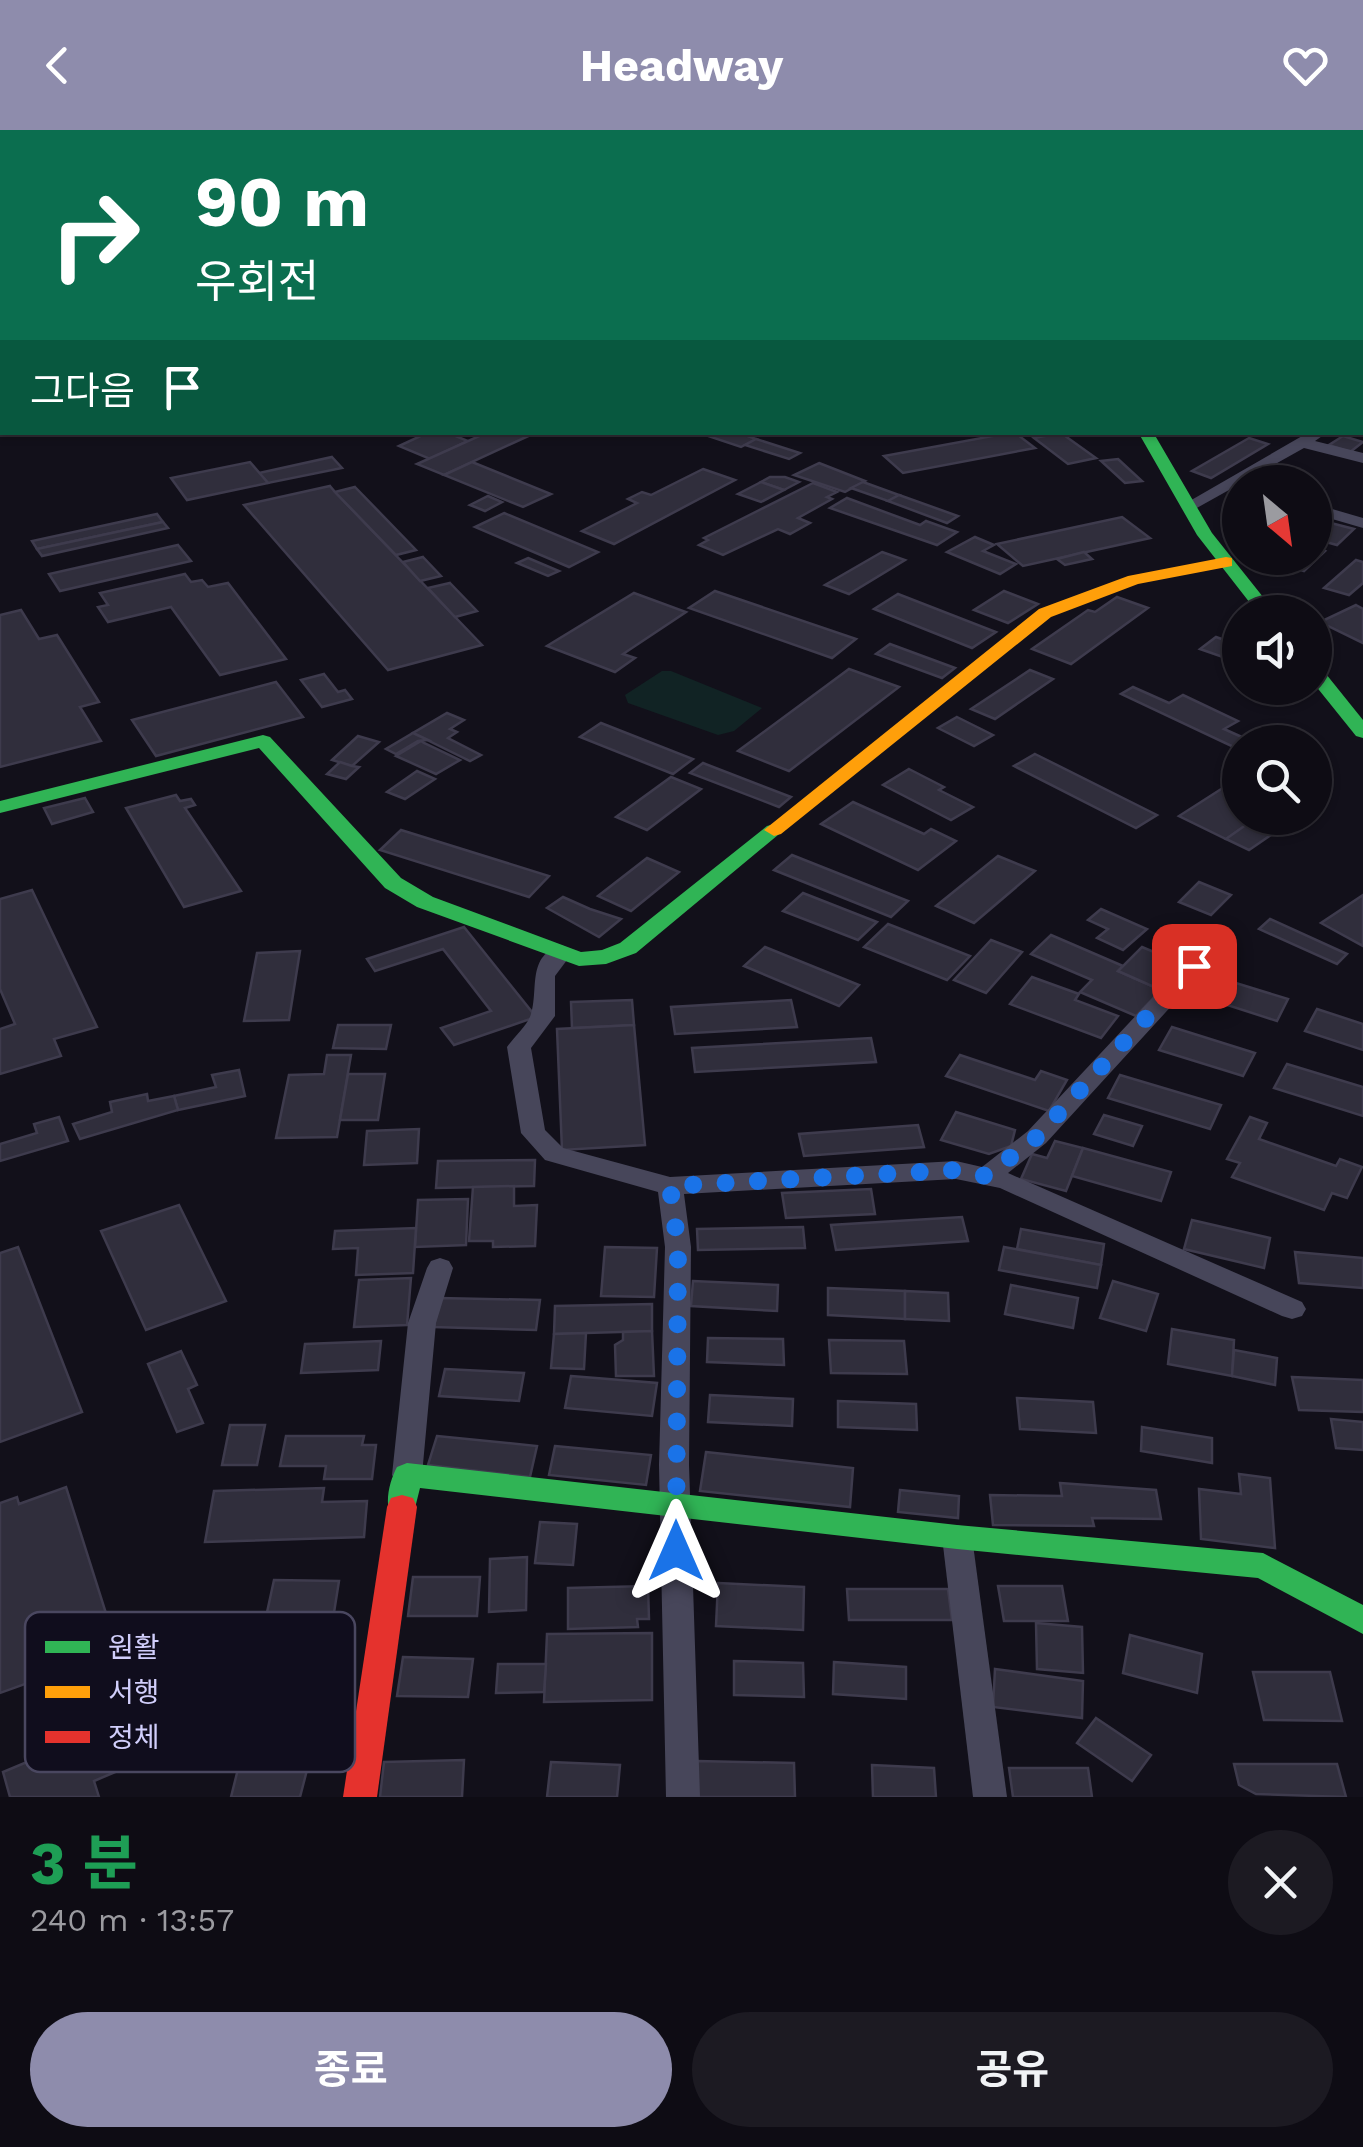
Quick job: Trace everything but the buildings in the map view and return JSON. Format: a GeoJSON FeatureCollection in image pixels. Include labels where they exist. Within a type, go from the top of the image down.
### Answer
{"type":"FeatureCollection","features":[{"type":"Feature","properties":{"kind":"street"},"geometry":{"type":"LineString","coordinates":[[1147,435],[1222,556]]}},
{"type":"Feature","properties":{"kind":"street"},"geometry":{"type":"LineString","coordinates":[[1268,465],[1317,435]]}},
{"type":"Feature","properties":{"kind":"street"},"geometry":{"type":"LineString","coordinates":[[1303,443],[1363,458]]}},
{"type":"Feature","properties":{"kind":"street"},"geometry":{"type":"LineString","coordinates":[[1189,506],[1222,492]]}},
{"type":"Feature","properties":{"kind":"street"},"geometry":{"type":"LineString","coordinates":[[1332,514],[1363,523]]}},
{"type":"Feature","properties":{"kind":"street"},"geometry":{"type":"LineString","coordinates":[[0,807],[263,740],[393,884],[425,902],[579,959],[606,957],[628,948],[1045,613],[1134,580],[1222,563]]}},
{"type":"Feature","properties":{"kind":"street"},"geometry":{"type":"LineString","coordinates":[[1236,575],[1252,595]]}},
{"type":"Feature","properties":{"kind":"street"},"geometry":{"type":"LineString","coordinates":[[1332,693],[1363,732]]}},
{"type":"Feature","properties":{"kind":"street"},"geometry":{"type":"LineString","coordinates":[[986,1176],[1037,1137],[1222,937]]}},
{"type":"Feature","properties":{"kind":"street"},"geometry":{"type":"LineString","coordinates":[[562,952],[544,975],[543,1016],[518,1047],[534,1134],[554,1154],[670,1186],[940,1170],[986,1176],[1006,1181],[1292,1309]]}},
{"type":"Feature","properties":{"kind":"street"},"geometry":{"type":"LineString","coordinates":[[670,1186],[678,1247],[676,1502],[683,1797]]}},
{"type":"Feature","properties":{"kind":"street"},"geometry":{"type":"LineString","coordinates":[[360,1797],[407,1475],[422,1323],[440,1268]]}},
{"type":"Feature","properties":{"kind":"street"},"geometry":{"type":"LineString","coordinates":[[407,1475],[676,1502],[956,1537],[1263,1566],[1363,1621]]}},
{"type":"Feature","properties":{"kind":"street"},"geometry":{"type":"LineString","coordinates":[[956,1537],[990,1797]]}},
{"type":"Feature","properties":{"kind":"shaded area"},"geometry":{"type":"Polygon","coordinates":[[[662,671],[671,671],[762,708],[734,731],[718,735],[628,703],[625,695],[662,671]]]}},
{"type":"Feature","properties":{"kind":"traffic: fast"},"geometry":{"type":"LineString","coordinates":[[1147,435],[1205,535],[1253,595]]}},
{"type":"Feature","properties":{"kind":"traffic: fast"},"geometry":{"type":"LineString","coordinates":[[1332,694],[1363,732]]}},
{"type":"Feature","properties":{"kind":"traffic: fast"},"geometry":{"type":"LineString","coordinates":[[0,807],[263,741],[393,883],[425,902],[579,959],[606,957],[628,948],[774,830]]}},
{"type":"Feature","properties":{"kind":"traffic: fast"},"geometry":{"type":"LineString","coordinates":[[402,1507],[407,1475],[957,1537],[1263,1566],[1363,1621]]}},
{"type":"Feature","properties":{"kind":"traffic: slow"},"geometry":{"type":"LineString","coordinates":[[774,830],[1045,613],[1134,580],[1222,563]]}},
{"type":"Feature","properties":{"kind":"traffic: jam"},"geometry":{"type":"LineString","coordinates":[[360,1797],[402,1507]]}},
{"type":"Feature","properties":{"kind":"route"},"geometry":{"type":"LineString","coordinates":[[676,1551],[678,1247],[670,1186],[956,1170],[986,1176],[1037,1137],[1194,966]]}}]}
